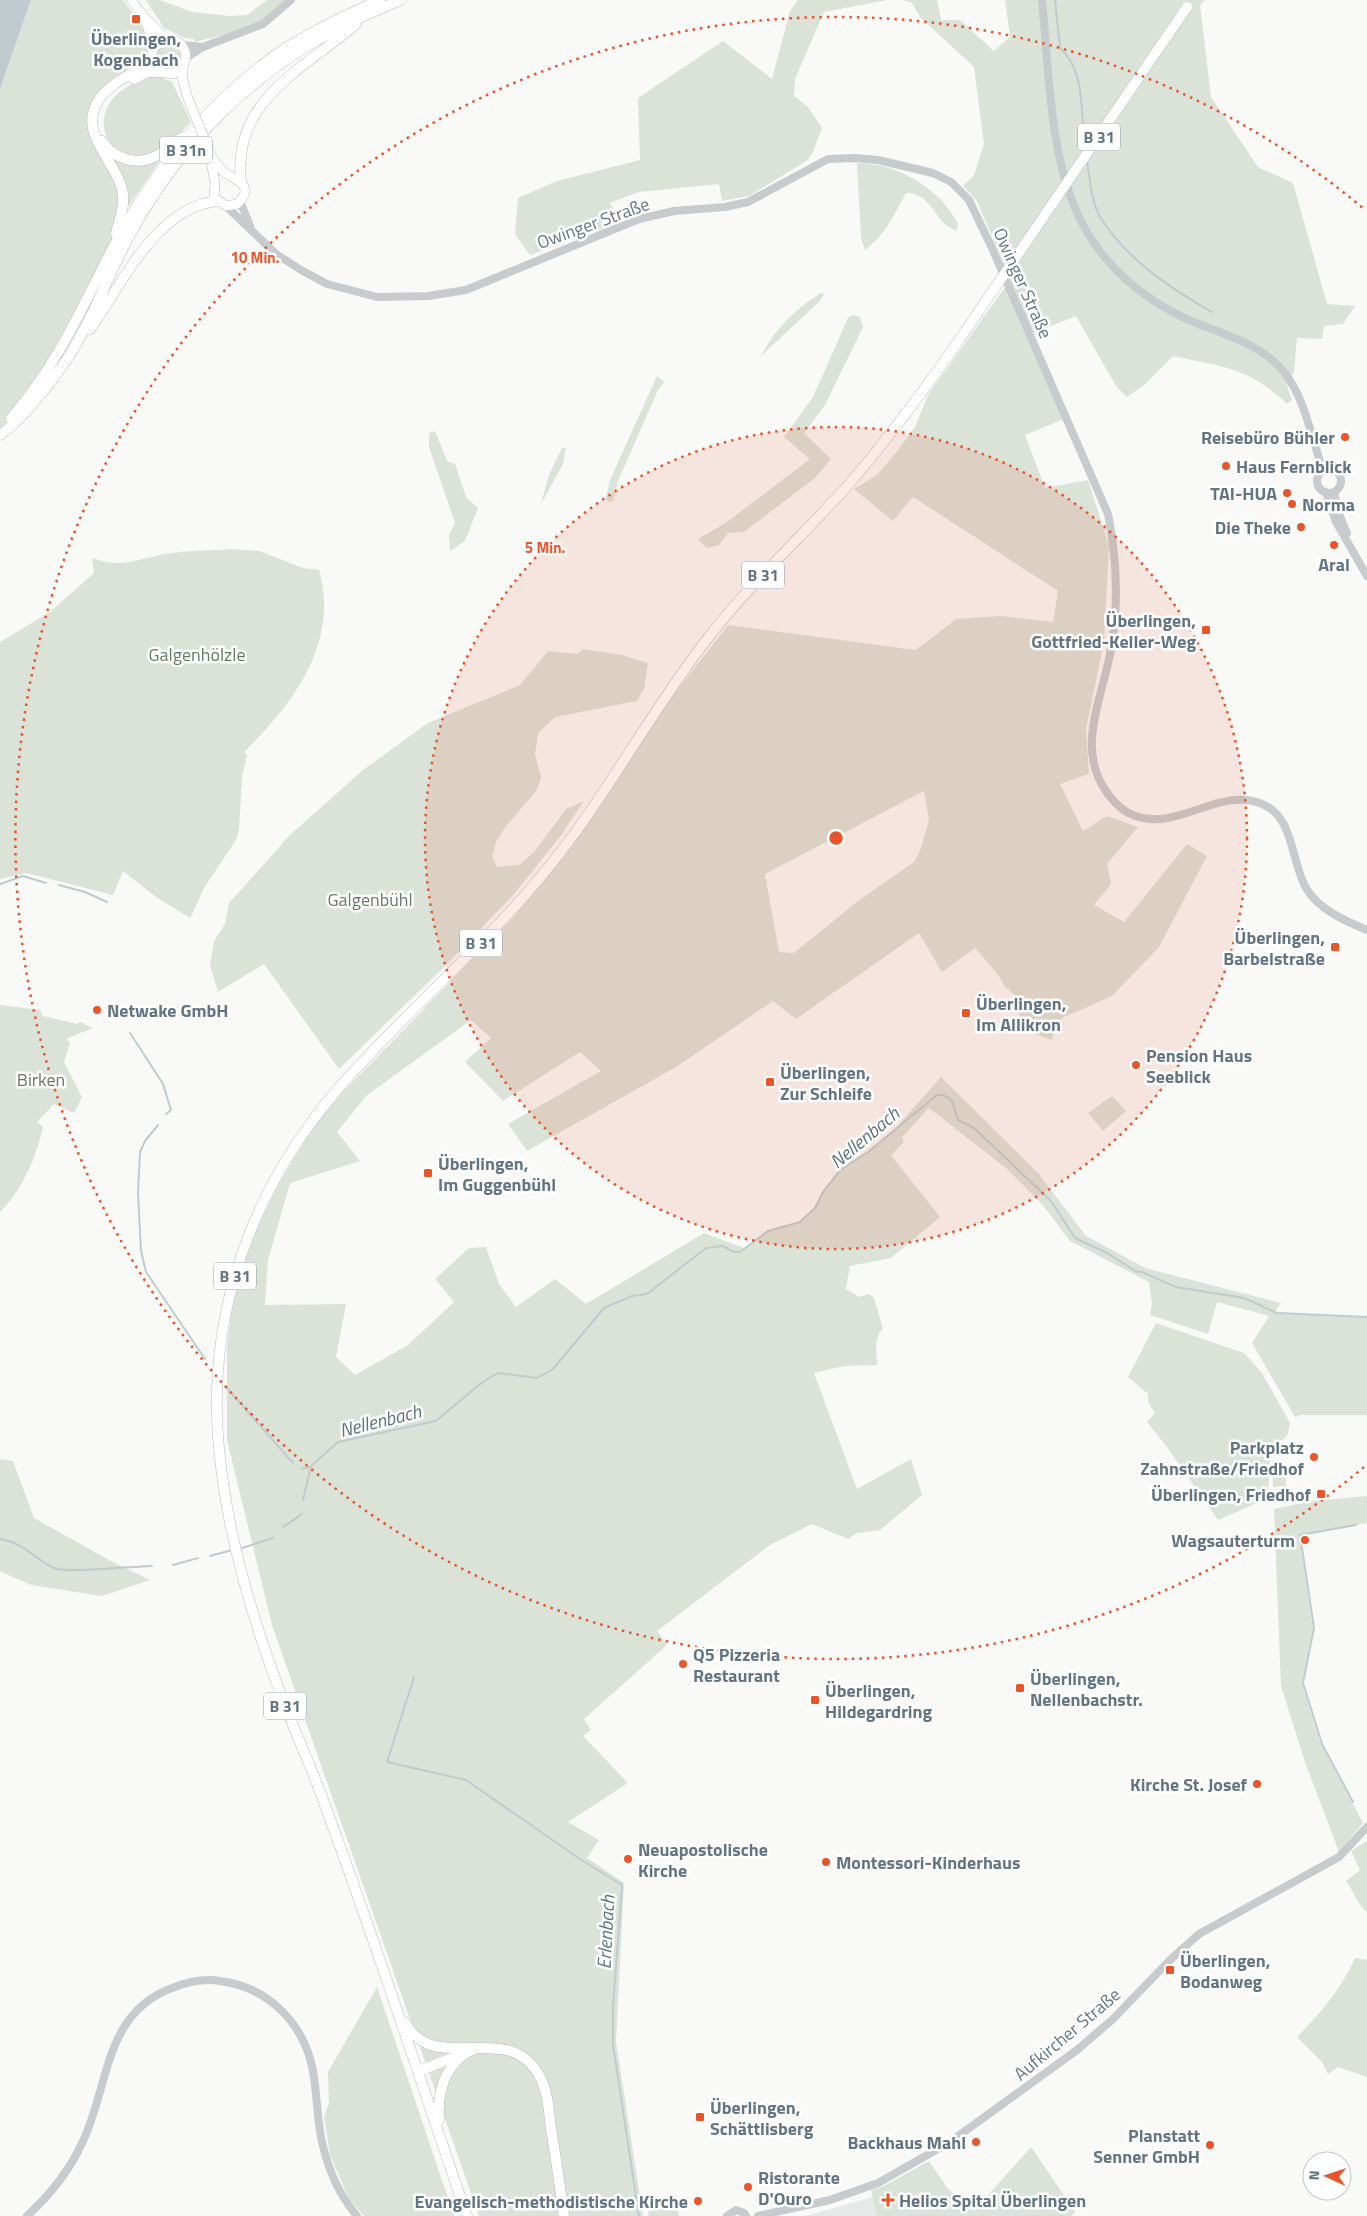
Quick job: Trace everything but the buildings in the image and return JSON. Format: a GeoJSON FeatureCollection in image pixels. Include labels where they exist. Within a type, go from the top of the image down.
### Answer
{"type":"FeatureCollection","features":[{"type":"Feature","properties":{"kind":"main road"},"geometry":{"type":"LineString","coordinates":[[131,0],[146,19],[168,39],[182,45],[186,58],[183,67],[186,93]]}},
{"type":"Feature","properties":{"kind":"main road","name":"B 31n"},"geometry":{"type":"LineString","coordinates":[[0,430],[48,371],[115,244],[146,190],[188,134],[270,59],[300,40],[380,0]]}},
{"type":"Feature","properties":{"kind":"main road","name":"B 31n"},"geometry":{"type":"LineString","coordinates":[[0,435],[29,408],[57,375],[76,345],[132,231],[156,191],[187,148],[222,112],[282,61],[333,31],[402,0]]}},
{"type":"Feature","properties":{"kind":"main road","name":"B 31"},"geometry":{"type":"LineString","coordinates":[[467,2216],[396,2003],[323,1799],[287,1711],[237,1555],[221,1461],[217,1399],[222,1337],[230,1293],[254,1218],[278,1172],[335,1092],[496,928],[545,871],[584,819],[664,697],[708,638],[744,595],[884,443],[935,377],[1190,4]]}},
{"type":"Feature","properties":{"kind":"main road"},"geometry":{"type":"LineString","coordinates":[[76,345],[91,327],[124,276],[153,238],[186,211],[206,202],[233,205],[240,201],[244,189],[241,181],[240,153],[243,138],[250,121],[262,102],[279,84],[365,16]]}},
{"type":"Feature","properties":{"kind":"main road"},"geometry":{"type":"LineString","coordinates":[[115,244],[122,216],[123,191],[118,178],[94,136],[94,112],[106,91],[123,78],[144,66],[151,58],[154,46],[146,19]]}},
{"type":"Feature","properties":{"kind":"main road"},"geometry":{"type":"LineString","coordinates":[[154,46],[168,39]]}},
{"type":"Feature","properties":{"kind":"main road"},"geometry":{"type":"LineString","coordinates":[[151,58],[158,72]]}},
{"type":"Feature","properties":{"kind":"main road"},"geometry":{"type":"LineString","coordinates":[[183,67],[173,74],[147,72],[109,96],[98,116],[100,136],[107,148],[118,156],[137,161],[155,157],[188,134]]}},
{"type":"Feature","properties":{"kind":"main road"},"geometry":{"type":"LineString","coordinates":[[173,74],[186,93],[210,153],[215,183],[213,192],[222,203]]}},
{"type":"Feature","properties":{"kind":"main road"},"geometry":{"type":"LineString","coordinates":[[210,153],[222,170],[241,181]]}},
{"type":"Feature","properties":{"kind":"main road"},"geometry":{"type":"LineString","coordinates":[[215,183],[221,177],[229,175]]}},
{"type":"Feature","properties":{"kind":"main road"},"geometry":{"type":"LineString","coordinates":[[396,2003],[408,2026],[420,2039],[434,2046],[468,2050]]}},
{"type":"Feature","properties":{"kind":"main road"},"geometry":{"type":"LineString","coordinates":[[418,2068],[468,2050],[483,2047],[506,2049],[520,2055],[532,2065],[543,2083],[564,2216]]}},
{"type":"Feature","properties":{"kind":"main road"},"geometry":{"type":"LineString","coordinates":[[440,2136],[438,2103],[442,2085],[456,2062],[468,2050]]}},
{"type":"Feature","properties":{"kind":"street"},"geometry":{"type":"LineString","coordinates":[[186,58],[203,47],[263,24],[291,0]]}},
{"type":"Feature","properties":{"kind":"street"},"geometry":{"type":"LineString","coordinates":[[1042,0],[1057,138],[1072,199],[1082,223],[1109,262],[1145,295],[1168,310],[1252,346],[1278,366],[1299,397],[1323,470],[1317,481],[1320,488],[1330,492],[1344,526],[1367,567]]}},
{"type":"Feature","properties":{"kind":"street"},"geometry":{"type":"LineString","coordinates":[[182,45],[203,47]]}},
{"type":"Feature","properties":{"kind":"street","name":"Owinger Straße"},"geometry":{"type":"LineString","coordinates":[[222,203],[289,263],[327,284],[377,296],[428,296],[466,290],[639,219],[674,211],[748,202],[828,160],[855,158],[878,160],[933,173],[951,182],[969,200],[992,248],[1108,514],[1115,549],[1117,584],[1111,649],[1093,727],[1091,749],[1100,784],[1114,801],[1132,815],[1154,820],[1174,818],[1231,801],[1262,804],[1274,811],[1284,824],[1306,888],[1318,902],[1335,915],[1367,930]]}},
{"type":"Feature","properties":{"kind":"street","name":"Owinger Straße"},"geometry":{"type":"LineString","coordinates":[[240,201],[252,230]]}},
{"type":"Feature","properties":{"kind":"street"},"geometry":{"type":"LineString","coordinates":[[1323,470],[1332,469],[1340,475],[1340,486],[1330,492]]}},
{"type":"Feature","properties":{"kind":"street"},"geometry":{"type":"LineString","coordinates":[[1330,492],[1336,522],[1367,576]]}},
{"type":"Feature","properties":{"kind":"street","name":"Aufkircher Straße"},"geometry":{"type":"LineString","coordinates":[[758,2216],[830,2200],[878,2182],[950,2142],[1023,2091],[1083,2045],[1113,2019],[1170,1960],[1199,1934],[1325,1865],[1344,1852],[1367,1826]]}},
{"type":"Feature","properties":{"kind":"street"},"geometry":{"type":"LineString","coordinates":[[27,2216],[42,2202],[71,2166],[92,2118],[108,2062],[118,2036],[133,2014],[149,2000],[166,1990],[195,1981],[218,1980],[240,1985],[260,1993],[279,2007],[294,2024],[306,2046],[312,2070],[322,2142],[331,2171],[341,2194],[357,2216]]}},
{"type":"Feature","properties":{"kind":"street"},"geometry":{"type":"LineString","coordinates":[[727,2216],[736,2210],[744,2212],[746,2216]]}},
{"type":"Feature","properties":{"kind":"shaded area"},"geometry":{"type":"Polygon","coordinates":[[[0,0],[31,0],[0,89],[0,0]]]}},
{"type":"Feature","properties":{"kind":"shaded area","name":"Helios Spital Überlingen"},"geometry":{"type":"Polygon","coordinates":[[[894,2188],[927,2216],[806,2216],[872,2197],[894,2188]]]}},
{"type":"Feature","properties":{"kind":"green space"},"geometry":{"type":"Polygon","coordinates":[[[31,0],[123,0],[154,42],[171,39],[186,58],[173,74],[152,63],[112,85],[92,120],[123,191],[117,230],[79,314],[18,410],[0,429],[0,89],[31,0]]]}},
{"type":"Feature","properties":{"kind":"green space"},"geometry":{"type":"Polygon","coordinates":[[[146,0],[160,0],[192,12],[230,16],[247,15],[267,0],[285,0],[276,10],[256,23],[232,33],[195,42],[194,39],[185,38],[164,28],[146,0]]]}},
{"type":"Feature","properties":{"kind":"green space"},"geometry":{"type":"Polygon","coordinates":[[[798,0],[887,0],[824,12],[795,79],[794,96],[808,107],[822,128],[808,160],[749,196],[722,201],[719,184],[639,192],[610,203],[621,222],[530,255],[515,234],[518,198],[557,181],[640,160],[638,98],[723,41],[772,79],[790,11],[798,0]]]}},
{"type":"Feature","properties":{"kind":"green space"},"geometry":{"type":"Polygon","coordinates":[[[903,0],[937,0],[941,20],[960,20],[994,51],[1010,37],[1005,0],[1205,0],[1200,5],[1211,97],[1258,167],[1293,183],[1327,304],[1355,306],[1343,324],[1324,326],[1322,339],[1297,338],[1294,372],[1287,386],[1292,400],[1287,404],[1260,382],[1234,370],[1173,356],[1144,385],[1127,397],[1116,386],[1076,316],[1033,333],[977,201],[963,186],[974,175],[984,144],[974,67],[921,18],[912,3],[903,0]]]}},
{"type":"Feature","properties":{"kind":"green space"},"geometry":{"type":"Polygon","coordinates":[[[156,75],[172,82],[191,122],[169,144],[153,154],[137,157],[123,154],[113,146],[106,136],[104,123],[106,110],[114,97],[128,86],[156,75]]]}},
{"type":"Feature","properties":{"kind":"green space"},"geometry":{"type":"Polygon","coordinates":[[[112,156],[161,159],[128,207],[126,184],[112,156]]]}},
{"type":"Feature","properties":{"kind":"green space"},"geometry":{"type":"Polygon","coordinates":[[[857,163],[887,167],[916,180],[940,199],[950,211],[958,224],[956,231],[944,223],[918,195],[906,193],[884,231],[865,250],[861,238],[857,163]]]}},
{"type":"Feature","properties":{"kind":"green space"},"geometry":{"type":"Polygon","coordinates":[[[1006,286],[1064,419],[1025,435],[1045,488],[1088,480],[1109,546],[1104,642],[1086,729],[1089,774],[1060,784],[1083,831],[1107,816],[1138,827],[1107,864],[1111,884],[1094,905],[1124,922],[1187,844],[1207,856],[1159,947],[1112,996],[1062,1018],[1051,1040],[1021,1029],[1019,1001],[1008,988],[1006,989],[999,976],[975,948],[942,972],[919,933],[796,1019],[773,1001],[676,1067],[527,1151],[508,1124],[601,1071],[580,1052],[503,1101],[465,1062],[491,1038],[471,1020],[366,1096],[337,1132],[360,1161],[290,1183],[268,1260],[265,1305],[346,1304],[336,1357],[355,1375],[408,1345],[454,1302],[435,1279],[469,1248],[486,1247],[499,1284],[516,1307],[555,1279],[586,1304],[704,1233],[744,1248],[768,1231],[800,1222],[815,1208],[823,1192],[840,1170],[868,1152],[894,1130],[941,1077],[1038,1173],[1086,1236],[1145,1268],[1281,1303],[1274,1313],[1367,1317],[1367,1415],[1301,1415],[1295,1417],[1252,1343],[1269,1316],[1217,1302],[1208,1334],[1150,1315],[1152,1304],[1149,1282],[1070,1241],[1042,1204],[1007,1169],[929,1108],[902,1137],[904,1142],[891,1155],[940,1217],[891,1258],[850,1266],[846,1289],[859,1297],[869,1294],[874,1298],[883,1329],[877,1341],[877,1365],[844,1366],[814,1373],[857,1489],[911,1459],[922,1495],[880,1530],[857,1533],[848,1539],[812,1524],[770,1545],[657,1631],[667,1645],[584,1719],[591,1730],[583,1736],[628,1783],[568,1822],[599,1840],[587,1858],[624,1883],[616,2042],[643,2216],[479,2216],[272,1625],[227,1440],[227,1345],[233,1301],[251,1240],[278,1185],[315,1124],[340,1095],[513,918],[572,846],[665,706],[728,625],[916,650],[956,619],[1001,616],[1053,622],[1058,591],[913,497],[893,521],[854,489],[877,475],[898,450],[915,427],[928,395],[1006,286]],[[924,791],[765,874],[779,952],[794,953],[858,901],[914,862],[921,848],[929,820],[924,791]]]}},
{"type":"Feature","properties":{"kind":"green space"},"geometry":{"type":"Polygon","coordinates":[[[821,293],[824,294],[820,301],[761,356],[786,320],[821,293]]]}},
{"type":"Feature","properties":{"kind":"green space"},"geometry":{"type":"Polygon","coordinates":[[[853,315],[860,317],[863,327],[825,405],[804,433],[831,459],[815,478],[744,532],[728,533],[719,545],[707,548],[698,539],[727,522],[810,459],[784,437],[813,397],[848,318],[853,315]]]}},
{"type":"Feature","properties":{"kind":"green space"},"geometry":{"type":"Polygon","coordinates":[[[657,376],[664,382],[658,390],[618,481],[613,501],[608,502],[606,498],[610,480],[657,376]]]}},
{"type":"Feature","properties":{"kind":"green space"},"geometry":{"type":"Polygon","coordinates":[[[435,431],[447,461],[455,464],[466,497],[478,508],[465,541],[450,551],[449,535],[455,523],[429,447],[429,433],[435,431]]]}},
{"type":"Feature","properties":{"kind":"green space"},"geometry":{"type":"Polygon","coordinates":[[[562,448],[566,448],[563,464],[541,504],[549,475],[562,448]]]}},
{"type":"Feature","properties":{"kind":"green space","name":"Galgenhölzle"},"geometry":{"type":"Polygon","coordinates":[[[230,549],[259,551],[303,568],[319,570],[324,597],[323,622],[317,647],[308,670],[295,692],[244,752],[247,755],[242,777],[239,830],[236,840],[204,888],[190,918],[156,897],[123,871],[113,895],[26,873],[0,879],[0,642],[50,612],[94,573],[92,558],[119,563],[177,552],[230,549]]]}},
{"type":"Feature","properties":{"kind":"green space","name":"Galgenbühl"},"geometry":{"type":"Polygon","coordinates":[[[583,649],[622,655],[648,663],[644,689],[637,701],[555,717],[538,733],[535,754],[541,778],[537,790],[506,826],[496,842],[492,856],[497,867],[519,865],[535,851],[566,809],[584,801],[559,838],[514,894],[441,970],[339,1069],[264,964],[218,992],[210,965],[214,941],[225,924],[229,903],[290,835],[363,770],[428,723],[520,685],[548,651],[578,654],[583,649]]]}},
{"type":"Feature","properties":{"kind":"green space","name":"Birken"},"geometry":{"type":"Polygon","coordinates":[[[0,1005],[40,1010],[43,1016],[77,1024],[80,1022],[93,1028],[66,1039],[70,1043],[64,1062],[82,1097],[74,1113],[54,1104],[37,1122],[43,1127],[32,1162],[15,1194],[0,1212],[0,1005]]]}},
{"type":"Feature","properties":{"kind":"green space"},"geometry":{"type":"Polygon","coordinates":[[[1112,1096],[1126,1111],[1103,1131],[1088,1113],[1112,1096]]]}},
{"type":"Feature","properties":{"kind":"green space"},"geometry":{"type":"Polygon","coordinates":[[[1156,1323],[1244,1353],[1262,1373],[1290,1423],[1288,1434],[1270,1454],[1268,1498],[1218,1520],[1167,1447],[1147,1422],[1155,1413],[1148,1402],[1148,1394],[1128,1377],[1156,1323]]]}},
{"type":"Feature","properties":{"kind":"green space"},"geometry":{"type":"Polygon","coordinates":[[[0,1459],[13,1461],[34,1518],[109,1560],[150,1580],[102,1596],[31,1585],[0,1571],[0,1459]]]}},
{"type":"Feature","properties":{"kind":"green space"},"geometry":{"type":"Polygon","coordinates":[[[1272,1466],[1285,1466],[1286,1486],[1273,1487],[1272,1466]]]}},
{"type":"Feature","properties":{"kind":"green space"},"geometry":{"type":"Polygon","coordinates":[[[1367,1496],[1367,1523],[1299,1535],[1313,1629],[1302,1683],[1320,1742],[1363,1823],[1339,1852],[1305,1762],[1281,1686],[1274,1509],[1313,1501],[1367,1496]]]}},
{"type":"Feature","properties":{"kind":"green space"},"geometry":{"type":"Polygon","coordinates":[[[1367,1841],[1367,1912],[1359,1903],[1346,1881],[1360,1870],[1351,1851],[1367,1841]]]}},
{"type":"Feature","properties":{"kind":"green space"},"geometry":{"type":"Polygon","coordinates":[[[1355,1958],[1367,1960],[1367,2077],[1338,2067],[1328,2074],[1322,2062],[1297,2037],[1330,2000],[1355,1958]]]}},
{"type":"Feature","properties":{"kind":"green space"},"geometry":{"type":"Polygon","coordinates":[[[377,1987],[454,2216],[364,2216],[349,2199],[330,2155],[324,2116],[329,2104],[328,2072],[377,1987]]]}},
{"type":"Feature","properties":{"kind":"green space"},"geometry":{"type":"Polygon","coordinates":[[[1031,2147],[1075,2211],[1072,2216],[877,2216],[871,2190],[884,2186],[929,2161],[948,2189],[974,2211],[1031,2147]]]}},
{"type":"Feature","properties":{"kind":"green space"},"geometry":{"type":"Polygon","coordinates":[[[676,2203],[679,2216],[649,2216],[648,2211],[676,2203]]]}},
{"type":"Feature","properties":{"kind":"waterway"},"geometry":{"type":"LineString","coordinates":[[1055,0],[1060,48],[1069,58],[1075,69],[1081,95],[1085,149]]}},
{"type":"Feature","properties":{"kind":"waterway"},"geometry":{"type":"LineString","coordinates":[[1087,161],[1095,207],[1102,220],[1124,248],[1137,261],[1181,294],[1212,312]]}},
{"type":"Feature","properties":{"kind":"waterway"},"geometry":{"type":"LineString","coordinates":[[0,884],[23,876],[46,883]]}},
{"type":"Feature","properties":{"kind":"waterway"},"geometry":{"type":"LineString","coordinates":[[59,885],[85,892],[107,902]]}},
{"type":"Feature","properties":{"kind":"waterway"},"geometry":{"type":"LineString","coordinates":[[130,1033],[163,1084],[171,1110],[166,1114]]}},
{"type":"Feature","properties":{"kind":"waterway","name":"Nellenbach"},"geometry":{"type":"LineString","coordinates":[[303,1500],[311,1466],[338,1442],[436,1421],[480,1384],[498,1373],[537,1378],[553,1369],[604,1308],[632,1296],[647,1294],[706,1248],[723,1246],[734,1252],[740,1252],[768,1231],[800,1222],[815,1208],[823,1192],[840,1170],[868,1152],[937,1095],[944,1095],[952,1101],[958,1120],[974,1128],[1051,1201],[1075,1238],[1107,1253],[1137,1272],[1142,1272],[1176,1287],[1244,1298],[1277,1313],[1367,1317]]}},
{"type":"Feature","properties":{"kind":"waterway"},"geometry":{"type":"LineString","coordinates":[[158,1125],[145,1141],[140,1152],[138,1193],[141,1251],[146,1272],[205,1359]]}},
{"type":"Feature","properties":{"kind":"waterway"},"geometry":{"type":"LineString","coordinates":[[225,1386],[293,1463]]}},
{"type":"Feature","properties":{"kind":"waterway"},"geometry":{"type":"LineString","coordinates":[[302,1469],[309,1467]]}},
{"type":"Feature","properties":{"kind":"waterway","name":"Nellenbach"},"geometry":{"type":"LineString","coordinates":[[283,1527],[302,1514]]}},
{"type":"Feature","properties":{"kind":"waterway"},"geometry":{"type":"LineString","coordinates":[[1353,1802],[1322,1744],[1303,1683],[1314,1628],[1300,1535],[1356,1525]]}},
{"type":"Feature","properties":{"kind":"waterway","name":"Nellenbach"},"geometry":{"type":"LineString","coordinates":[[239,1549],[273,1538]]}},
{"type":"Feature","properties":{"kind":"waterway","name":"Nellenbach"},"geometry":{"type":"LineString","coordinates":[[0,1539],[15,1544],[54,1568],[61,1570],[152,1566]]}},
{"type":"Feature","properties":{"kind":"waterway","name":"Nellenbach"},"geometry":{"type":"LineString","coordinates":[[210,1556],[232,1550]]}},
{"type":"Feature","properties":{"kind":"waterway","name":"Nellenbach"},"geometry":{"type":"LineString","coordinates":[[173,1565],[198,1558]]}},
{"type":"Feature","properties":{"kind":"waterway","name":"Erlenbach"},"geometry":{"type":"LineString","coordinates":[[414,1677],[387,1762],[466,1780],[580,1859],[622,1885],[613,2007],[613,2045],[639,2216]]}},
{"type":"Feature","properties":{"kind":"place","name":"Überlingen, Kogenbach"},"geometry":{"type":"Point","coordinates":[136,19]}},
{"type":"Feature","properties":{"kind":"place","name":"Reisebüro Bühler"},"geometry":{"type":"Point","coordinates":[1345,437]}},
{"type":"Feature","properties":{"kind":"place","name":"Haus Fernblick"},"geometry":{"type":"Point","coordinates":[1226,466]}},
{"type":"Feature","properties":{"kind":"place","name":"TAI-HUA"},"geometry":{"type":"Point","coordinates":[1287,493]}},
{"type":"Feature","properties":{"kind":"place","name":"Norma"},"geometry":{"type":"Point","coordinates":[1292,504]}},
{"type":"Feature","properties":{"kind":"place","name":"Die Theke"},"geometry":{"type":"Point","coordinates":[1301,527]}},
{"type":"Feature","properties":{"kind":"place","name":"Aral"},"geometry":{"type":"Point","coordinates":[1334,545]}},
{"type":"Feature","properties":{"kind":"place","name":"Überlingen, Gottfried-Keller-Weg"},"geometry":{"type":"Point","coordinates":[1206,630]}},
{"type":"Feature","properties":{"kind":"place","name":"Überlingen, Barbelstraße"},"geometry":{"type":"Point","coordinates":[1335,947]}},
{"type":"Feature","properties":{"kind":"place","name":"Netwake GmbH"},"geometry":{"type":"Point","coordinates":[97,1010]}},
{"type":"Feature","properties":{"kind":"place","name":"Überlingen, Im Allikron"},"geometry":{"type":"Point","coordinates":[966,1013]}},
{"type":"Feature","properties":{"kind":"place","name":"Pension Haus Seeblick"},"geometry":{"type":"Point","coordinates":[1136,1065]}},
{"type":"Feature","properties":{"kind":"place","name":"Überlingen, Zur Schleife"},"geometry":{"type":"Point","coordinates":[770,1082]}},
{"type":"Feature","properties":{"kind":"place","name":"Überlingen, Im Guggenbühl"},"geometry":{"type":"Point","coordinates":[428,1173]}},
{"type":"Feature","properties":{"kind":"place","name":"Parkplatz Zahnstraße/Friedhof"},"geometry":{"type":"Point","coordinates":[1314,1457]}},
{"type":"Feature","properties":{"kind":"place","name":"Überlingen, Friedhof"},"geometry":{"type":"Point","coordinates":[1321,1494]}},
{"type":"Feature","properties":{"kind":"place","name":"Wagsauterturm"},"geometry":{"type":"Point","coordinates":[1305,1540]}},
{"type":"Feature","properties":{"kind":"place","name":"Q5 Pizzeria Restaurant"},"geometry":{"type":"Point","coordinates":[683,1664]}},
{"type":"Feature","properties":{"kind":"place","name":"Überlingen, Nellenbachstr."},"geometry":{"type":"Point","coordinates":[1020,1688]}},
{"type":"Feature","properties":{"kind":"place","name":"Überlingen, Hildegardring"},"geometry":{"type":"Point","coordinates":[815,1700]}},
{"type":"Feature","properties":{"kind":"place","name":"Kirche St. Josef"},"geometry":{"type":"Point","coordinates":[1257,1784]}},
{"type":"Feature","properties":{"kind":"place","name":"Neuapostolische Kirche"},"geometry":{"type":"Point","coordinates":[628,1859]}},
{"type":"Feature","properties":{"kind":"place","name":"Montessori-Kinderhaus"},"geometry":{"type":"Point","coordinates":[826,1862]}},
{"type":"Feature","properties":{"kind":"place","name":"Überlingen, Bodanweg"},"geometry":{"type":"Point","coordinates":[1170,1970]}},
{"type":"Feature","properties":{"kind":"place","name":"Überlingen, Schättlisberg"},"geometry":{"type":"Point","coordinates":[700,2117]}},
{"type":"Feature","properties":{"kind":"place","name":"Backhaus Mahl"},"geometry":{"type":"Point","coordinates":[976,2142]}},
{"type":"Feature","properties":{"kind":"place","name":"Planstatt Senner GmbH"},"geometry":{"type":"Point","coordinates":[1210,2145]}},
{"type":"Feature","properties":{"kind":"place","name":"Ristorante D'Ouro"},"geometry":{"type":"Point","coordinates":[748,2187]}},
{"type":"Feature","properties":{"kind":"place","name":"Helios Spital Überlingen"},"geometry":{"type":"Point","coordinates":[888,2200]}},
{"type":"Feature","properties":{"kind":"place","name":"Evangelisch-methodistische Kirche"},"geometry":{"type":"Point","coordinates":[698,2201]}}]}
